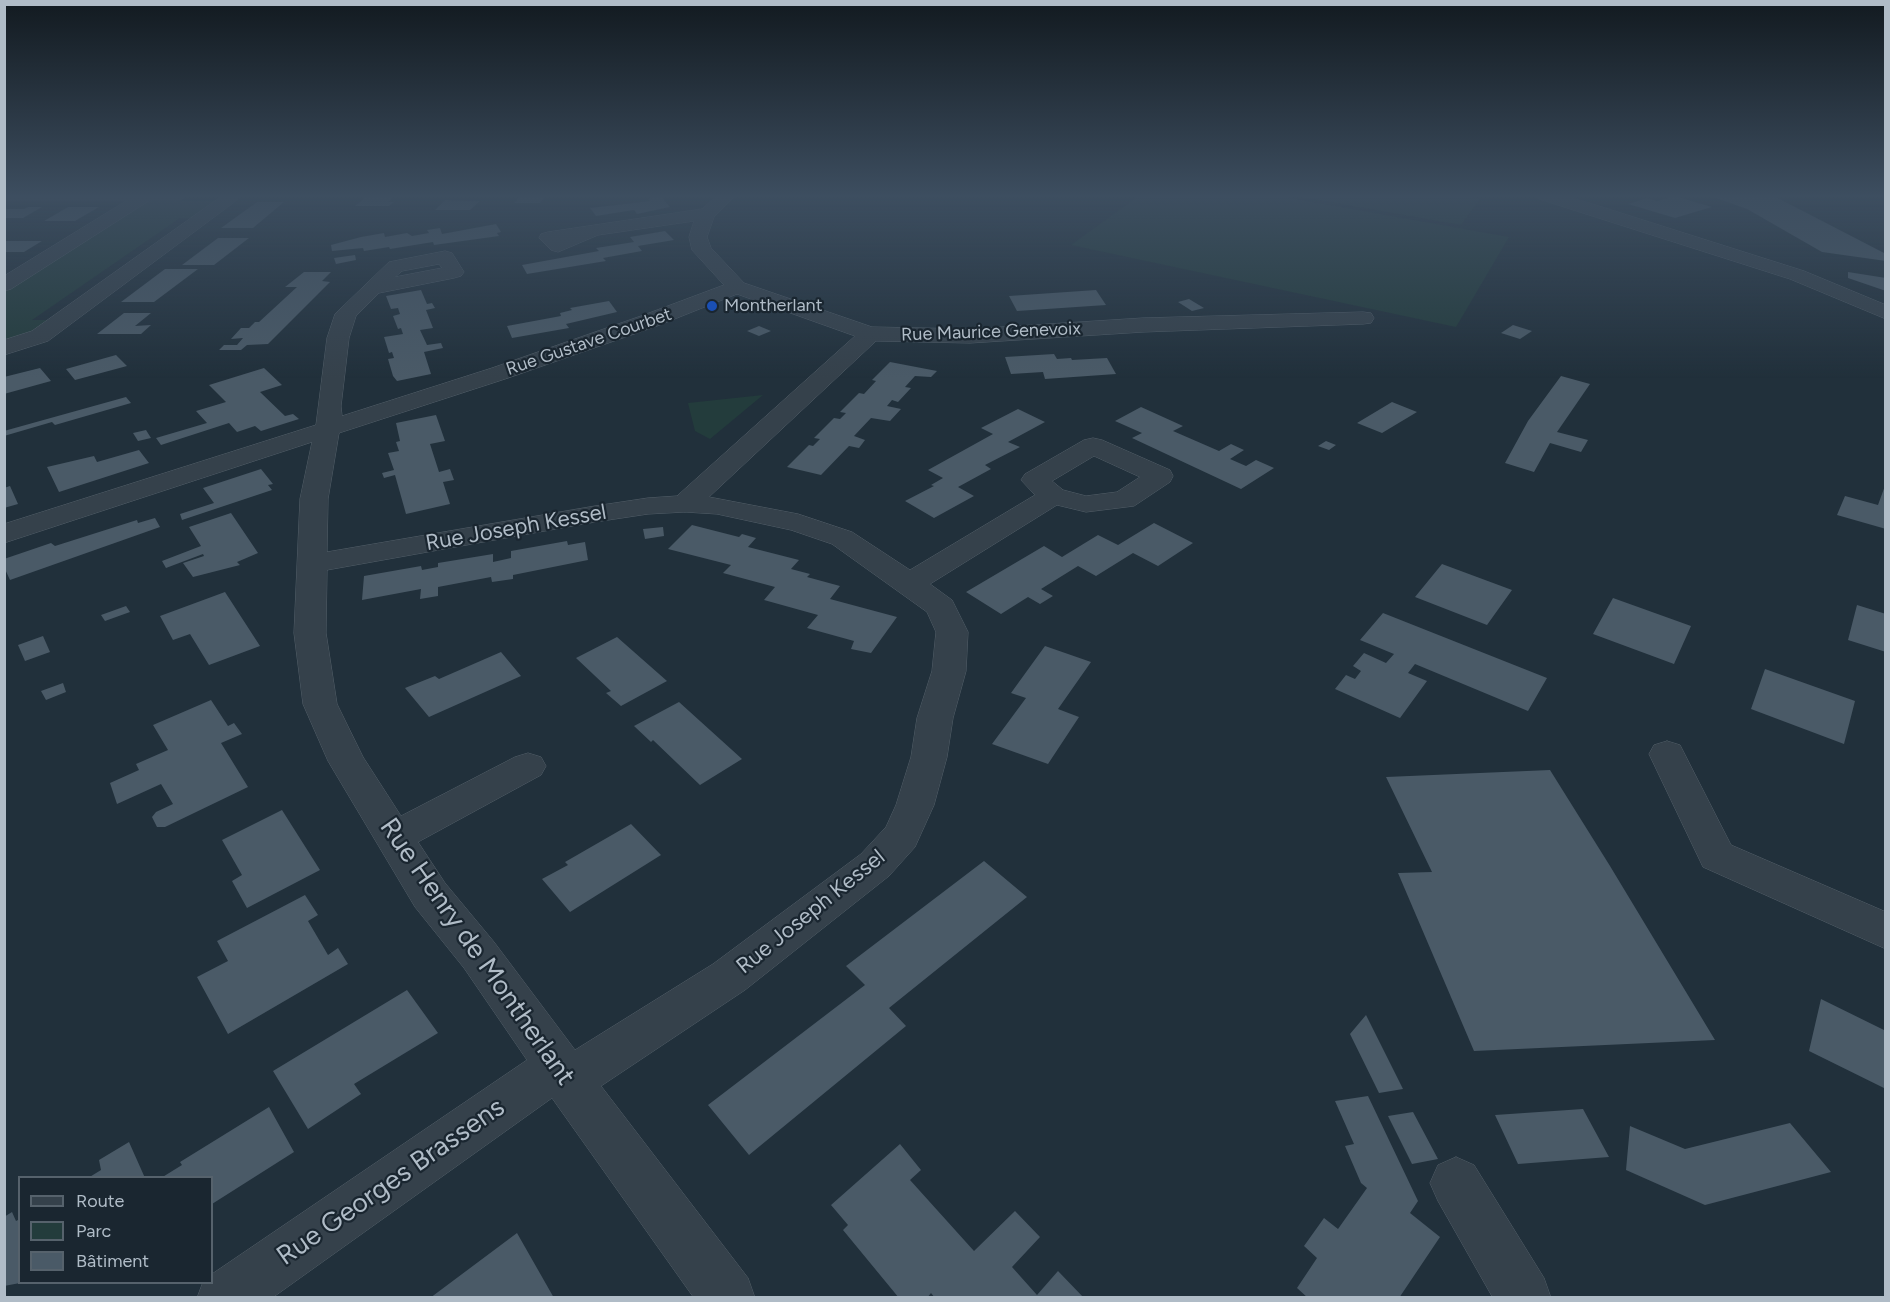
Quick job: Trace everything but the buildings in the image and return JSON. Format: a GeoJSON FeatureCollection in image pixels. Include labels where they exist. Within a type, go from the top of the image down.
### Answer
{"type":"FeatureCollection","features":[{"type":"Feature","properties":{"kind":"street"},"geometry":{"type":"LineString","coordinates":[[4,285],[50,256]]}},
{"type":"Feature","properties":{"kind":"street"},"geometry":{"type":"LineString","coordinates":[[4,348],[40,336],[151,256]]}},
{"type":"Feature","properties":{"kind":"street"},"geometry":{"type":"LineString","coordinates":[[707,256],[737,287],[870,334]]}},
{"type":"Feature","properties":{"kind":"street"},"geometry":{"type":"LineString","coordinates":[[1737,256],[1797,275],[1851,296],[1886,313]]}},
{"type":"Feature","properties":{"kind":"street","name":"Rue Gustave Courbet"},"geometry":{"type":"LineString","coordinates":[[4,534],[328,430],[640,324],[737,287]]}},
{"type":"Feature","properties":{"kind":"street","name":"Rue Henry de Montherlant"},"geometry":{"type":"LineString","coordinates":[[372,288],[346,314],[338,338],[328,430],[314,499],[310,633],[320,704],[346,761],[430,895],[479,955],[728,1298]]}},
{"type":"Feature","properties":{"kind":"street","name":"Rue Maurice Genevoix"},"geometry":{"type":"LineString","coordinates":[[685,504],[870,334],[970,336],[1163,325],[1363,318]]}},
{"type":"Feature","properties":{"kind":"street"},"geometry":{"type":"LineString","coordinates":[[909,583],[1053,496]]}},
{"type":"Feature","properties":{"kind":"street","name":"Rue Joseph Kessel"},"geometry":{"type":"LineString","coordinates":[[313,563],[595,514],[685,504],[736,509],[809,527],[842,538],[909,583],[941,608],[952,632],[949,671],[935,718],[929,757],[915,805],[901,836],[875,865],[729,977],[592,1065],[564,1075]]}},
{"type":"Feature","properties":{"kind":"street"},"geometry":{"type":"LineString","coordinates":[[1667,754],[1717,856],[1886,932]]}},
{"type":"Feature","properties":{"kind":"street"},"geometry":{"type":"LineString","coordinates":[[394,837],[528,766]]}},
{"type":"Feature","properties":{"kind":"street","name":"Rue Georges Brassens"},"geometry":{"type":"LineString","coordinates":[[224,1298],[564,1075]]}},
{"type":"Feature","properties":{"kind":"street"},"geometry":{"type":"LineString","coordinates":[[1456,1183],[1524,1298]]}},
{"type":"Feature","properties":{"kind":"green space"},"geometry":{"type":"Polygon","coordinates":[[[58,256],[125,256],[32,320],[54,320],[26,339],[5,344],[5,289],[58,256]]]}},
{"type":"Feature","properties":{"kind":"green space"},"geometry":{"type":"Polygon","coordinates":[[[1122,256],[1498,256],[1456,327],[1122,256]]]}},
{"type":"Feature","properties":{"kind":"green space"},"geometry":{"type":"Polygon","coordinates":[[[763,395],[710,439],[695,431],[688,403],[763,395]]]}},
{"type":"Feature","properties":{"kind":"place","name":"Montherlant"},"geometry":{"type":"Point","coordinates":[712,306]}}]}
